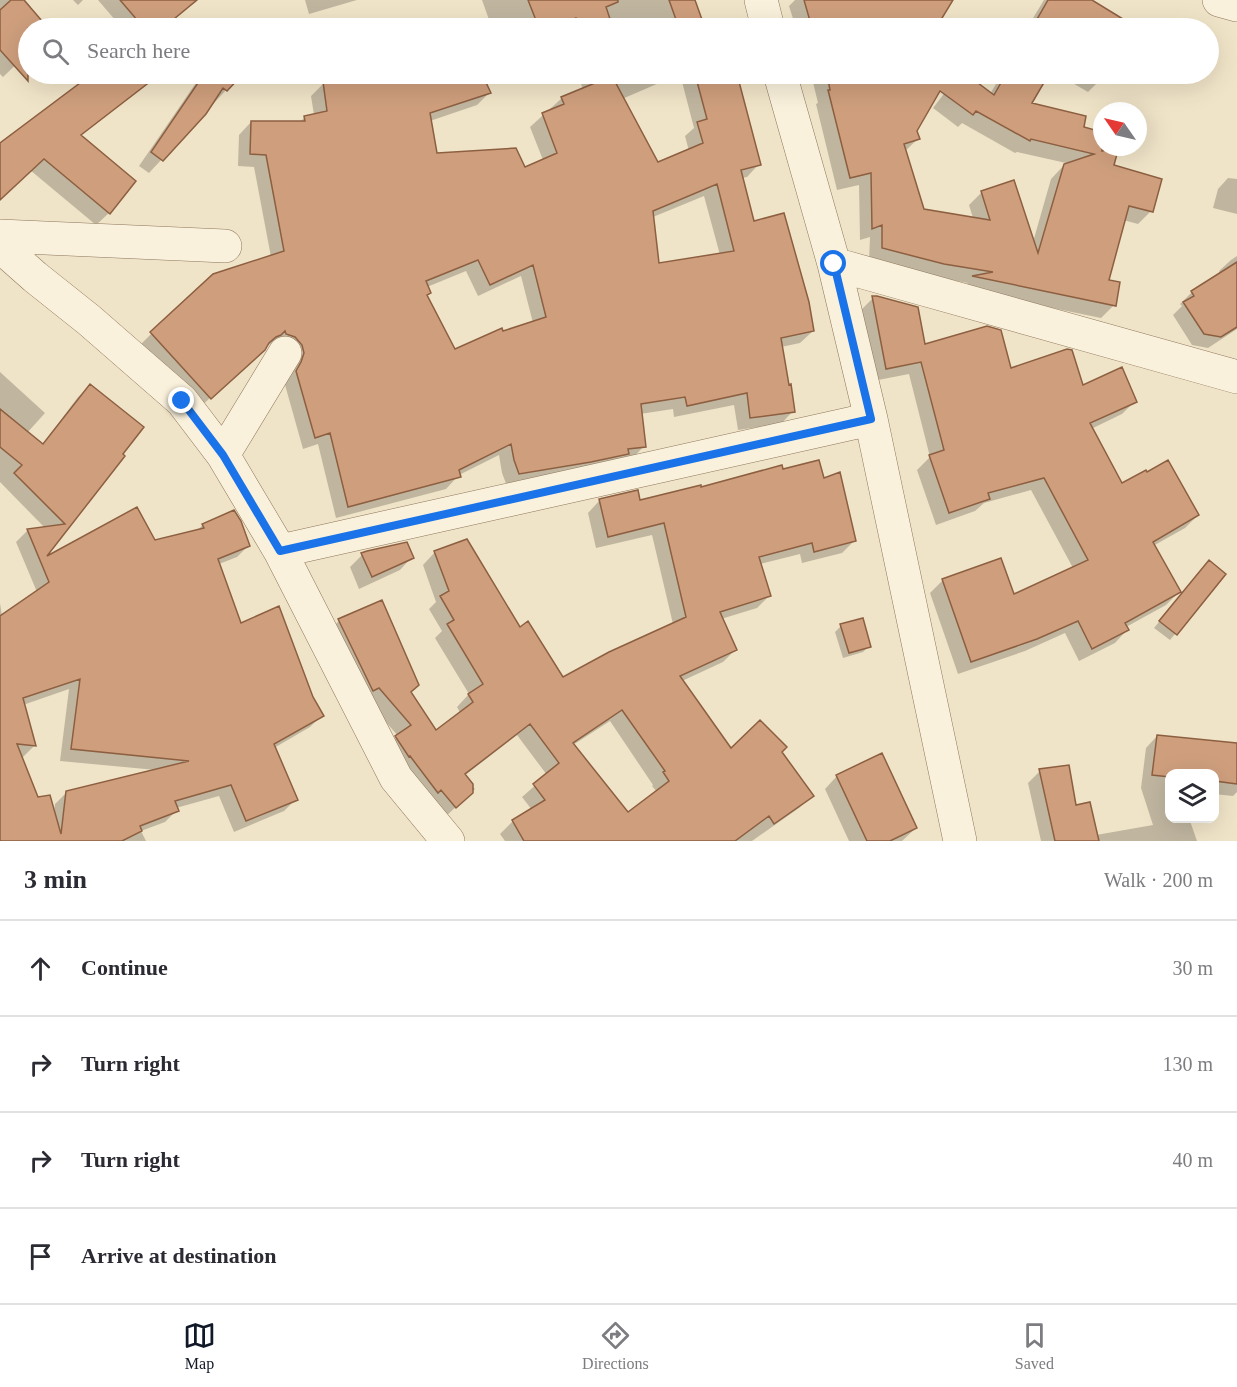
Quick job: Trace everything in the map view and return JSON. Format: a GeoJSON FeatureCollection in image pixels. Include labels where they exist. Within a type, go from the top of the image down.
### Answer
{"type":"FeatureCollection","features":[{"type":"Feature","properties":{"kind":"street"},"geometry":{"type":"LineString","coordinates":[[761,0],[766,18]]}},
{"type":"Feature","properties":{"kind":"street"},"geometry":{"type":"LineString","coordinates":[[1219,0],[1237,5]]}},
{"type":"Feature","properties":{"kind":"street"},"geometry":{"type":"LineString","coordinates":[[783,84],[834,264],[871,419],[960,841]]}},
{"type":"Feature","properties":{"kind":"street"},"geometry":{"type":"LineString","coordinates":[[0,236],[225,246]]}},
{"type":"Feature","properties":{"kind":"street"},"geometry":{"type":"LineString","coordinates":[[0,246],[182,401],[223,455],[280,551],[396,778],[448,841]]}},
{"type":"Feature","properties":{"kind":"street"},"geometry":{"type":"LineString","coordinates":[[834,264],[1237,377]]}},
{"type":"Feature","properties":{"kind":"street"},"geometry":{"type":"LineString","coordinates":[[223,455],[285,352]]}},
{"type":"Feature","properties":{"kind":"street"},"geometry":{"type":"LineString","coordinates":[[280,551],[871,419]]}},
{"type":"Feature","properties":{"kind":"building"},"geometry":{"type":"Polygon","coordinates":[[[11,0],[24,0],[39,18],[18,18],[18,70],[0,50],[0,10],[11,0]]]}},
{"type":"Feature","properties":{"kind":"building"},"geometry":{"type":"Polygon","coordinates":[[[120,0],[197,0],[175,18],[135,18],[120,0]]]}},
{"type":"Feature","properties":{"kind":"building"},"geometry":{"type":"Polygon","coordinates":[[[528,0],[618,0],[606,7],[610,18],[535,18],[528,0]]]}},
{"type":"Feature","properties":{"kind":"building"},"geometry":{"type":"Polygon","coordinates":[[[669,0],[695,0],[701,18],[675,18],[669,0]]]}},
{"type":"Feature","properties":{"kind":"building"},"geometry":{"type":"Polygon","coordinates":[[[804,0],[953,0],[942,18],[809,18],[804,0]]]}},
{"type":"Feature","properties":{"kind":"building"},"geometry":{"type":"Polygon","coordinates":[[[1048,0],[1092,0],[1121,18],[1038,18],[1048,0]]]}},
{"type":"Feature","properties":{"kind":"building"},"geometry":{"type":"Polygon","coordinates":[[[79,84],[147,84],[81,135],[136,181],[110,214],[44,159],[0,200],[0,143],[79,84]]]}},
{"type":"Feature","properties":{"kind":"building"},"geometry":{"type":"Polygon","coordinates":[[[197,84],[234,84],[227,91],[223,88],[206,114],[163,161],[151,152],[197,84]]]}},
{"type":"Feature","properties":{"kind":"building"},"geometry":{"type":"Polygon","coordinates":[[[323,84],[487,84],[491,93],[430,113],[437,153],[516,148],[525,167],[557,153],[542,113],[564,104],[561,97],[593,84],[616,84],[658,162],[703,143],[697,122],[707,119],[698,84],[740,84],[761,165],[741,170],[754,221],[784,213],[809,302],[814,331],[781,338],[795,412],[750,418],[747,393],[687,406],[685,397],[641,404],[646,447],[628,449],[629,454],[519,474],[511,444],[459,470],[461,477],[348,507],[330,433],[315,438],[296,371],[304,353],[302,345],[295,337],[286,334],[285,331],[276,337],[265,350],[211,399],[150,332],[213,274],[284,251],[266,155],[250,154],[251,121],[305,121],[304,116],[327,111],[323,84]],[[717,184],[653,211],[659,263],[734,251],[717,184]],[[478,260],[426,281],[431,293],[427,295],[455,349],[502,328],[503,331],[546,317],[533,265],[490,285],[478,260]]]}},
{"type":"Feature","properties":{"kind":"building"},"geometry":{"type":"Polygon","coordinates":[[[829,84],[979,84],[994,95],[1000,84],[1043,84],[1032,103],[1086,116],[1084,127],[1093,130],[1093,154],[1031,139],[1030,141],[976,111],[973,115],[940,91],[917,131],[920,139],[904,144],[924,209],[990,220],[981,191],[1014,180],[1038,253],[1064,164],[1093,154],[1116,156],[1114,165],[1162,179],[1153,212],[1129,206],[1109,280],[1120,282],[1116,306],[972,276],[993,272],[944,264],[882,248],[882,225],[872,229],[871,173],[850,178],[828,90],[830,90],[829,84]]]}},
{"type":"Feature","properties":{"kind":"building"},"geometry":{"type":"Polygon","coordinates":[[[1237,262],[1237,327],[1221,337],[1204,334],[1183,302],[1194,296],[1191,291],[1237,262]]]}},
{"type":"Feature","properties":{"kind":"building"},"geometry":{"type":"Polygon","coordinates":[[[872,296],[918,307],[925,344],[987,326],[1001,330],[1011,368],[1067,349],[1072,350],[1083,385],[1122,367],[1137,402],[1090,423],[1122,483],[1168,460],[1199,515],[1153,542],[1181,592],[1125,623],[1129,630],[1092,649],[1078,621],[1037,639],[971,662],[942,579],[1001,558],[1014,594],[1088,560],[1044,478],[988,493],[990,499],[949,513],[929,455],[944,450],[921,362],[886,369],[872,296]]]}},
{"type":"Feature","properties":{"kind":"building"},"geometry":{"type":"Polygon","coordinates":[[[90,384],[144,427],[123,454],[125,456],[47,556],[137,507],[155,540],[204,528],[202,524],[234,510],[241,521],[250,546],[218,559],[241,623],[279,606],[313,697],[324,716],[274,744],[298,800],[246,821],[231,785],[175,801],[179,811],[140,826],[142,831],[122,841],[0,841],[0,616],[49,582],[27,529],[65,524],[14,473],[22,465],[0,447],[0,409],[43,444],[90,384]],[[80,679],[23,698],[36,746],[17,744],[38,797],[50,795],[61,834],[66,791],[189,761],[71,749],[80,679]]]}},
{"type":"Feature","properties":{"kind":"building"},"geometry":{"type":"Polygon","coordinates":[[[819,460],[824,478],[840,472],[856,541],[814,552],[812,543],[759,557],[771,596],[720,612],[737,650],[680,676],[731,748],[760,720],[787,747],[782,752],[814,796],[774,824],[769,816],[735,841],[524,841],[512,820],[545,800],[533,784],[559,763],[530,724],[465,774],[473,784],[473,793],[456,808],[441,790],[438,793],[395,736],[411,725],[379,688],[373,691],[338,619],[382,600],[419,685],[411,692],[436,730],[473,702],[468,694],[483,684],[447,624],[454,620],[440,596],[449,591],[434,551],[467,539],[520,627],[528,621],[563,677],[609,652],[686,617],[664,523],[608,537],[599,499],[638,490],[640,500],[701,485],[701,487],[782,465],[783,469],[819,460]],[[622,710],[573,743],[628,812],[669,781],[663,772],[665,771],[622,710]]]}},
{"type":"Feature","properties":{"kind":"building"},"geometry":{"type":"Polygon","coordinates":[[[407,542],[414,558],[372,577],[361,553],[407,542]]]}},
{"type":"Feature","properties":{"kind":"building"},"geometry":{"type":"Polygon","coordinates":[[[1209,560],[1226,574],[1177,635],[1159,621],[1209,560]]]}},
{"type":"Feature","properties":{"kind":"building"},"geometry":{"type":"Polygon","coordinates":[[[863,618],[871,647],[849,653],[840,624],[863,618]]]}},
{"type":"Feature","properties":{"kind":"building"},"geometry":{"type":"Polygon","coordinates":[[[1157,735],[1237,743],[1237,784],[1219,782],[1219,769],[1165,769],[1165,776],[1152,775],[1157,735]]]}},
{"type":"Feature","properties":{"kind":"building"},"geometry":{"type":"Polygon","coordinates":[[[882,753],[917,828],[890,841],[867,841],[836,775],[882,753]]]}},
{"type":"Feature","properties":{"kind":"building"},"geometry":{"type":"Polygon","coordinates":[[[1069,765],[1076,805],[1090,802],[1099,841],[1055,841],[1039,769],[1069,765]]]}},
{"type":"Feature","properties":{"kind":"route"},"geometry":{"type":"LineString","coordinates":[[182,401],[223,455],[280,551],[871,419],[834,264]]}}]}
